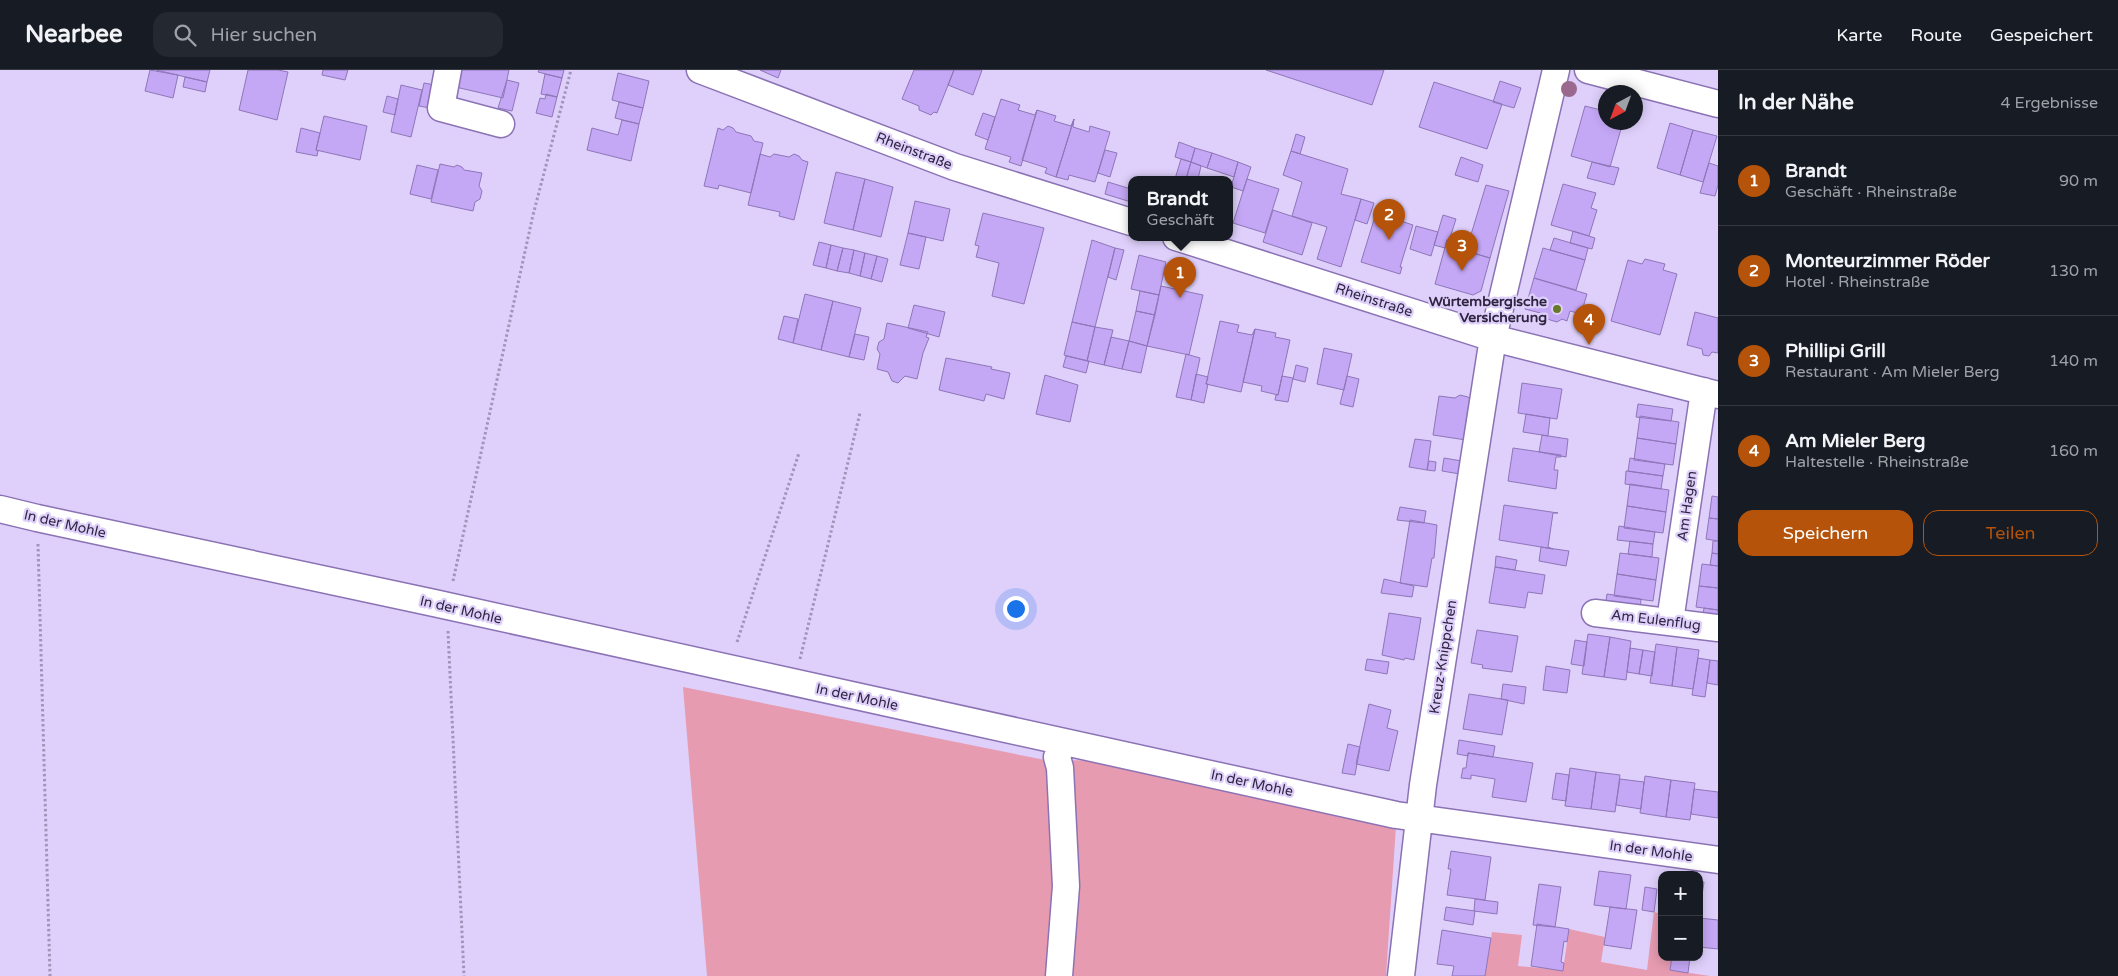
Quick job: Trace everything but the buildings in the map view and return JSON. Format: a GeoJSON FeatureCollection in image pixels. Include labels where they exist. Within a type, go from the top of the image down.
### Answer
{"type":"FeatureCollection","features":[{"type":"Feature","properties":{"kind":"street"},"geometry":{"type":"LineString","coordinates":[[448,70],[441,108],[500,124]]}},
{"type":"Feature","properties":{"kind":"street","name":"Rheinstraße"},"geometry":{"type":"LineString","coordinates":[[700,70],[955,167],[1128,221]]}},
{"type":"Feature","properties":{"kind":"street","name":"Kreuz-Knippchen"},"geometry":{"type":"LineString","coordinates":[[1401,976],[1419,817],[1493,338],[1556,70]]}},
{"type":"Feature","properties":{"kind":"street"},"geometry":{"type":"LineString","coordinates":[[1588,70],[1718,104]]}},
{"type":"Feature","properties":{"kind":"street","name":"Rheinstraße"},"geometry":{"type":"LineString","coordinates":[[1189,241],[1493,338],[1711,393]]}},
{"type":"Feature","properties":{"kind":"street","name":"Am Hagen"},"geometry":{"type":"LineString","coordinates":[[1670,621],[1711,393]]}},
{"type":"Feature","properties":{"kind":"street","name":"In der Mohle"},"geometry":{"type":"LineString","coordinates":[[0,508],[37,518],[1387,813],[1718,860]]}},
{"type":"Feature","properties":{"kind":"street","name":"Am Eulenflug"},"geometry":{"type":"LineString","coordinates":[[1595,613],[1718,628]]}},
{"type":"Feature","properties":{"kind":"street"},"geometry":{"type":"LineString","coordinates":[[1059,976],[1066,886],[1060,768],[1057,757],[1063,742]]}},
{"type":"Feature","properties":{"kind":"path"},"geometry":{"type":"LineString","coordinates":[[464,976],[448,607],[533,215],[571,70]]}},
{"type":"Feature","properties":{"kind":"path"},"geometry":{"type":"LineString","coordinates":[[794,683],[860,414]]}},
{"type":"Feature","properties":{"kind":"path"},"geometry":{"type":"LineString","coordinates":[[727,669],[798,453]]}},
{"type":"Feature","properties":{"kind":"path"},"geometry":{"type":"LineString","coordinates":[[37,518],[50,976]]}},
{"type":"Feature","properties":{"kind":"shaded area"},"geometry":{"type":"Polygon","coordinates":[[[683,687],[1050,761],[1058,873],[1051,976],[707,976],[683,687]]]}},
{"type":"Feature","properties":{"kind":"shaded area"},"geometry":{"type":"Polygon","coordinates":[[[1066,760],[1108,761],[1396,826],[1386,976],[1065,976],[1066,760]]]}},
{"type":"Feature","properties":{"kind":"shaded area"},"geometry":{"type":"Polygon","coordinates":[[[1654,912],[1658,913],[1658,961],[1671,961],[1670,970],[1710,976],[1485,976],[1492,932],[1522,935],[1518,966],[1563,970],[1569,929],[1605,937],[1601,962],[1647,970],[1654,912]]]}},
{"type":"Feature","properties":{"kind":"place","name":"Monteurzimmer Röder"},"geometry":{"type":"Point","coordinates":[1389,240]}},
{"type":"Feature","properties":{"kind":"place","name":"Phillipi Grill"},"geometry":{"type":"Point","coordinates":[1462,271]}},
{"type":"Feature","properties":{"kind":"place","name":"Brandt"},"geometry":{"type":"Point","coordinates":[1180,298]}},
{"type":"Feature","properties":{"kind":"place","name":"Würtembergische Versicherung"},"geometry":{"type":"Point","coordinates":[1557,309]}},
{"type":"Feature","properties":{"kind":"place","name":"Am Mieler Berg"},"geometry":{"type":"Point","coordinates":[1589,345]}}]}
